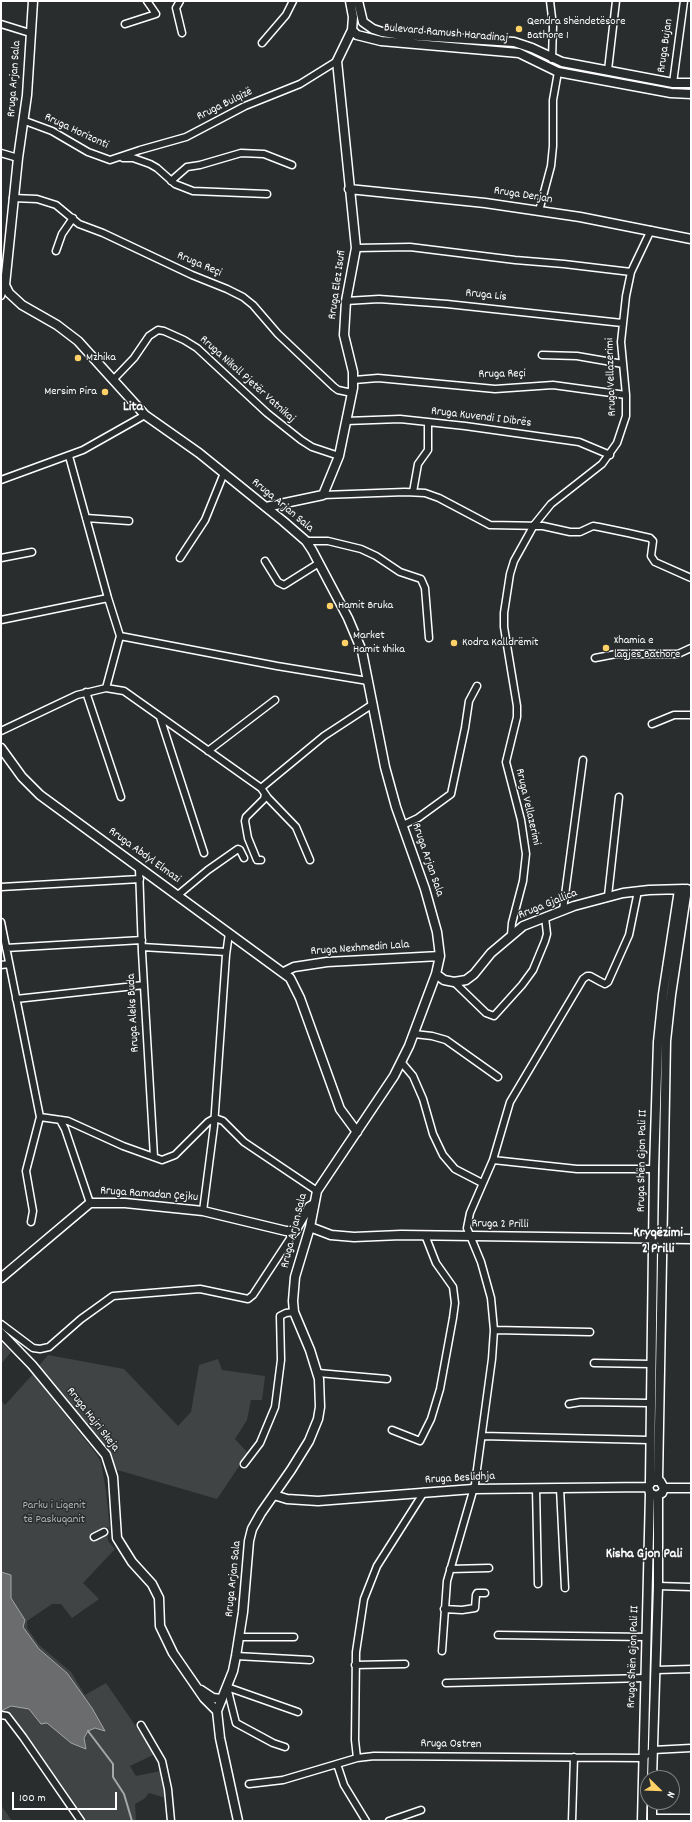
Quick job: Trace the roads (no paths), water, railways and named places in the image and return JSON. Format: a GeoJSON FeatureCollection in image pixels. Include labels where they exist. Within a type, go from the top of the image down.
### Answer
{"type":"FeatureCollection","features":[{"type":"Feature","properties":{"kind":"street","name":"Rruga Arjan Sala"},"geometry":{"type":"LineString","coordinates":[[33,1],[25,121],[18,158],[13,198],[5,285],[9,293],[22,305],[57,325],[78,341],[145,415],[190,446],[306,541],[355,633],[362,651],[385,767],[396,807],[438,932],[440,956],[436,974],[402,1063],[358,1132],[317,1191],[310,1227],[295,1277],[293,1301],[294,1312],[318,1373],[321,1392],[316,1425],[301,1455],[255,1522],[249,1541],[243,1612],[236,1656],[218,1712],[220,1738],[238,1821]]}},
{"type":"Feature","properties":{"kind":"street"},"geometry":{"type":"LineString","coordinates":[[125,24],[156,14],[147,1]]}},
{"type":"Feature","properties":{"kind":"street"},"geometry":{"type":"LineString","coordinates":[[180,1],[176,8],[182,33]]}},
{"type":"Feature","properties":{"kind":"street"},"geometry":{"type":"LineString","coordinates":[[262,43],[286,15],[293,1]]}},
{"type":"Feature","properties":{"kind":"street"},"geometry":{"type":"LineString","coordinates":[[350,1],[353,27]]}},
{"type":"Feature","properties":{"kind":"street"},"geometry":{"type":"LineString","coordinates":[[336,61],[356,22],[364,24],[358,1]]}},
{"type":"Feature","properties":{"kind":"street"},"geometry":{"type":"LineString","coordinates":[[539,212],[551,166],[553,146],[554,71],[552,59],[553,26],[550,1]]}},
{"type":"Feature","properties":{"kind":"street"},"geometry":{"type":"LineString","coordinates":[[608,70],[616,1]]}},
{"type":"Feature","properties":{"kind":"street","name":"Rruga Bujan"},"geometry":{"type":"LineString","coordinates":[[671,93],[684,1]]}},
{"type":"Feature","properties":{"kind":"street"},"geometry":{"type":"LineString","coordinates":[[1,24],[30,33]]}},
{"type":"Feature","properties":{"kind":"street","name":"Bulevard Ramush Haradinaj"},"geometry":{"type":"LineString","coordinates":[[361,35],[366,31],[364,24]]}},
{"type":"Feature","properties":{"kind":"street","name":"Bulevard Ramush Haradinaj"},"geometry":{"type":"LineString","coordinates":[[364,24],[377,31],[402,35],[514,42],[532,48],[552,59],[673,83],[691,83]]}},
{"type":"Feature","properties":{"kind":"street","name":"Bulevard Ramush Haradinaj"},"geometry":{"type":"LineString","coordinates":[[353,27],[355,34],[374,40],[519,53],[554,71],[671,93],[691,94]]}},
{"type":"Feature","properties":{"kind":"street","name":"Rruga Bulqizë"},"geometry":{"type":"LineString","coordinates":[[118,158],[186,137],[245,106],[300,84],[336,61]]}},
{"type":"Feature","properties":{"kind":"street","name":"Rruga Elez Isufi"},"geometry":{"type":"LineString","coordinates":[[323,495],[340,456],[354,380],[344,335],[346,301],[356,248],[336,61]]}},
{"type":"Feature","properties":{"kind":"street","name":"Rruga Horizonti"},"geometry":{"type":"LineString","coordinates":[[25,121],[52,131],[77,146],[102,158],[110,160],[118,158],[133,158],[150,164],[157,168],[171,181],[181,187],[193,191],[267,194]]}},
{"type":"Feature","properties":{"kind":"street"},"geometry":{"type":"LineString","coordinates":[[1,153],[18,158]]}},
{"type":"Feature","properties":{"kind":"street"},"geometry":{"type":"LineString","coordinates":[[171,181],[187,167],[200,165],[241,153],[264,154],[292,165]]}},
{"type":"Feature","properties":{"kind":"street","name":"Rruga Derjan"},"geometry":{"type":"LineString","coordinates":[[349,189],[485,203],[580,217],[691,239]]}},
{"type":"Feature","properties":{"kind":"street","name":"Rruga Reçi"},"geometry":{"type":"LineString","coordinates":[[13,198],[37,199],[56,205],[80,224],[103,232],[192,275],[243,297],[253,305],[278,334],[334,387],[352,393]]}},
{"type":"Feature","properties":{"kind":"street"},"geometry":{"type":"LineString","coordinates":[[56,251],[62,234],[73,218]]}},
{"type":"Feature","properties":{"kind":"street","name":"Rruga Vellazerimi"},"geometry":{"type":"LineString","coordinates":[[511,935],[512,923],[524,881],[526,854],[521,820],[506,762],[517,717],[517,706],[506,644],[504,613],[510,574],[514,561],[534,525],[551,504],[602,464],[610,455],[617,443],[626,420],[622,323],[631,272],[650,230]]}},
{"type":"Feature","properties":{"kind":"street"},"geometry":{"type":"LineString","coordinates":[[356,248],[410,247],[631,272]]}},
{"type":"Feature","properties":{"kind":"street"},"geometry":{"type":"LineString","coordinates":[[1,296],[5,285]]}},
{"type":"Feature","properties":{"kind":"street","name":"Rruga Lis"},"geometry":{"type":"LineString","coordinates":[[346,301],[379,300],[447,304],[622,323]]}},
{"type":"Feature","properties":{"kind":"street","name":"Rruga Nikoll Pjetër Vatnikaj"},"geometry":{"type":"LineString","coordinates":[[113,380],[134,358],[149,336],[158,330],[164,331],[184,340],[196,348],[262,409],[301,440],[312,447],[340,456]]}},
{"type":"Feature","properties":{"kind":"street"},"geometry":{"type":"LineString","coordinates":[[542,355],[577,356],[623,364]]}},
{"type":"Feature","properties":{"kind":"street","name":"Rruga Reçi"},"geometry":{"type":"LineString","coordinates":[[354,380],[378,378],[495,389],[553,385],[626,395]]}},
{"type":"Feature","properties":{"kind":"street"},"geometry":{"type":"LineString","coordinates":[[1,480],[69,456],[145,415]]}},
{"type":"Feature","properties":{"kind":"street","name":"Rruga Kuvendi I Dibrës"},"geometry":{"type":"LineString","coordinates":[[346,421],[379,419],[428,422],[579,442],[610,455]]}},
{"type":"Feature","properties":{"kind":"street"},"geometry":{"type":"LineString","coordinates":[[412,492],[418,464],[428,450],[428,422]]}},
{"type":"Feature","properties":{"kind":"street"},"geometry":{"type":"LineString","coordinates":[[69,456],[120,636],[106,688]]}},
{"type":"Feature","properties":{"kind":"street"},"geometry":{"type":"LineString","coordinates":[[180,558],[205,520],[224,473]]}},
{"type":"Feature","properties":{"kind":"street"},"geometry":{"type":"LineString","coordinates":[[266,507],[323,495],[412,492],[425,493],[439,498],[490,525],[534,525],[580,532],[593,526],[650,538],[653,541],[652,560],[691,578]]}},
{"type":"Feature","properties":{"kind":"street"},"geometry":{"type":"LineString","coordinates":[[86,518],[129,521]]}},
{"type":"Feature","properties":{"kind":"street"},"geometry":{"type":"LineString","coordinates":[[306,541],[328,540],[361,549],[376,556],[400,572],[422,580],[425,588],[429,638]]}},
{"type":"Feature","properties":{"kind":"street"},"geometry":{"type":"LineString","coordinates":[[1,558],[32,552]]}},
{"type":"Feature","properties":{"kind":"street"},"geometry":{"type":"LineString","coordinates":[[265,561],[278,582],[284,585],[319,563]]}},
{"type":"Feature","properties":{"kind":"street"},"geometry":{"type":"LineString","coordinates":[[1,620],[108,598]]}},
{"type":"Feature","properties":{"kind":"street"},"geometry":{"type":"LineString","coordinates":[[120,636],[277,666],[368,681]]}},
{"type":"Feature","properties":{"kind":"street"},"geometry":{"type":"LineString","coordinates":[[595,658],[616,654],[678,654],[691,648]]}},
{"type":"Feature","properties":{"kind":"street"},"geometry":{"type":"LineString","coordinates":[[403,825],[418,818],[450,794],[465,728],[469,701],[477,686]]}},
{"type":"Feature","properties":{"kind":"street"},"geometry":{"type":"LineString","coordinates":[[1,731],[52,706],[86,692],[106,688],[124,691],[260,788],[296,827],[310,860]]}},
{"type":"Feature","properties":{"kind":"street"},"geometry":{"type":"LineString","coordinates":[[86,692],[121,797]]}},
{"type":"Feature","properties":{"kind":"street"},"geometry":{"type":"LineString","coordinates":[[208,751],[275,700]]}},
{"type":"Feature","properties":{"kind":"street"},"geometry":{"type":"LineString","coordinates":[[260,788],[324,736],[373,704]]}},
{"type":"Feature","properties":{"kind":"street"},"geometry":{"type":"LineString","coordinates":[[652,724],[674,715],[691,714]]}},
{"type":"Feature","properties":{"kind":"street"},"geometry":{"type":"LineString","coordinates":[[160,717],[204,853]]}},
{"type":"Feature","properties":{"kind":"street","name":"Rruga Abdyl Elmazi"},"geometry":{"type":"LineString","coordinates":[[1,748],[22,777],[40,795],[284,972],[295,984],[340,1109],[347,1121],[358,1132]]}},
{"type":"Feature","properties":{"kind":"street"},"geometry":{"type":"LineString","coordinates":[[563,910],[583,760]]}},
{"type":"Feature","properties":{"kind":"street"},"geometry":{"type":"LineString","coordinates":[[261,860],[257,860],[248,838],[245,821],[246,817],[264,799],[265,794]]}},
{"type":"Feature","properties":{"kind":"street"},"geometry":{"type":"LineString","coordinates":[[608,896],[619,797]]}},
{"type":"Feature","properties":{"kind":"street"},"geometry":{"type":"LineString","coordinates":[[178,895],[208,870],[238,849],[244,858]]}},
{"type":"Feature","properties":{"kind":"street","name":"Rruga Aleks Buda"},"geometry":{"type":"LineString","coordinates":[[139,868],[154,1157]]}},
{"type":"Feature","properties":{"kind":"street"},"geometry":{"type":"LineString","coordinates":[[1,888],[140,879]]}},
{"type":"Feature","properties":{"kind":"street","name":"Rruga Gjallica"},"geometry":{"type":"LineString","coordinates":[[454,982],[466,980],[474,974],[491,953],[523,926],[563,910],[608,896],[638,891],[686,889]]}},
{"type":"Feature","properties":{"kind":"street","name":"Rruga Shën Gjon Pali II"},"geometry":{"type":"LineString","coordinates":[[642,1821],[653,1488],[658,1239],[654,1169],[660,1020],[686,889]]}},
{"type":"Feature","properties":{"kind":"street","name":"Rruga Shën Gjon Pali II"},"geometry":{"type":"LineString","coordinates":[[652,1770],[658,1586],[650,1440],[651,1364],[666,1041],[686,889]]}},
{"type":"Feature","properties":{"kind":"street"},"geometry":{"type":"LineString","coordinates":[[442,1651],[444,1596],[450,1569],[473,1489],[489,1388],[494,1330],[492,1306],[486,1279],[467,1228],[468,1221],[482,1183],[493,1160],[510,1102],[584,979],[587,976],[605,984],[608,982],[629,935],[638,891]]}},
{"type":"Feature","properties":{"kind":"street"},"geometry":{"type":"LineString","coordinates":[[436,974],[444,980],[454,982],[486,1013],[494,1016],[522,985],[533,970],[543,949],[547,934],[546,917]]}},
{"type":"Feature","properties":{"kind":"street"},"geometry":{"type":"LineString","coordinates":[[1,922],[40,1117],[26,1171],[33,1212],[31,1222]]}},
{"type":"Feature","properties":{"kind":"street"},"geometry":{"type":"LineString","coordinates":[[203,1211],[215,1118],[226,952],[229,933]]}},
{"type":"Feature","properties":{"kind":"street"},"geometry":{"type":"LineString","coordinates":[[6,948],[142,940]]}},
{"type":"Feature","properties":{"kind":"street"},"geometry":{"type":"LineString","coordinates":[[142,947],[226,952]]}},
{"type":"Feature","properties":{"kind":"street","name":"Rruga Nexhmedin Lala"},"geometry":{"type":"LineString","coordinates":[[284,972],[294,967],[321,963],[440,956]]}},
{"type":"Feature","properties":{"kind":"street"},"geometry":{"type":"LineString","coordinates":[[1,965],[9,964]]}},
{"type":"Feature","properties":{"kind":"street"},"geometry":{"type":"LineString","coordinates":[[16,999],[144,985]]}},
{"type":"Feature","properties":{"kind":"street"},"geometry":{"type":"LineString","coordinates":[[414,1034],[432,1036],[446,1040],[498,1077]]}},
{"type":"Feature","properties":{"kind":"street"},"geometry":{"type":"LineString","coordinates":[[402,1063],[413,1076],[421,1093],[433,1134],[443,1155],[455,1169],[482,1183]]}},
{"type":"Feature","properties":{"kind":"street"},"geometry":{"type":"LineString","coordinates":[[40,1117],[60,1120],[162,1160],[169,1159],[175,1155],[208,1122],[215,1118]]}},
{"type":"Feature","properties":{"kind":"street"},"geometry":{"type":"LineString","coordinates":[[215,1118],[223,1121],[244,1142],[317,1191]]}},
{"type":"Feature","properties":{"kind":"street"},"geometry":{"type":"LineString","coordinates":[[60,1120],[65,1129],[90,1203]]}},
{"type":"Feature","properties":{"kind":"street"},"geometry":{"type":"LineString","coordinates":[[493,1160],[578,1169],[654,1169]]}},
{"type":"Feature","properties":{"kind":"street","name":"Rruga Ramadan Çejku"},"geometry":{"type":"LineString","coordinates":[[1,1278],[90,1203],[125,1203],[203,1211],[286,1232],[295,1231]]}},
{"type":"Feature","properties":{"kind":"street"},"geometry":{"type":"LineString","coordinates":[[1,1324],[33,1348],[40,1349],[49,1347],[81,1319],[113,1296],[200,1289],[248,1299],[254,1295],[309,1207],[314,1204]]}},
{"type":"Feature","properties":{"kind":"street","name":"Rruga 2 Prilli"},"geometry":{"type":"LineString","coordinates":[[310,1227],[340,1237],[425,1235],[691,1239]]}},
{"type":"Feature","properties":{"kind":"street"},"geometry":{"type":"LineString","coordinates":[[392,1430],[420,1441],[431,1419],[440,1389],[453,1318],[455,1295],[453,1288],[436,1263],[425,1235]]}},
{"type":"Feature","properties":{"kind":"street"},"geometry":{"type":"LineString","coordinates":[[244,1464],[260,1443],[275,1407],[281,1366],[280,1316],[286,1312],[294,1312]]}},
{"type":"Feature","properties":{"kind":"street"},"geometry":{"type":"LineString","coordinates":[[494,1330],[590,1332]]}},
{"type":"Feature","properties":{"kind":"street","name":"Rruga Hajri Skeja"},"geometry":{"type":"LineString","coordinates":[[1,1333],[32,1365],[106,1455],[113,1477],[117,1538],[132,1562],[152,1584],[159,1598],[160,1626],[173,1653],[210,1706],[218,1712]]}},
{"type":"Feature","properties":{"kind":"street"},"geometry":{"type":"LineString","coordinates":[[594,1363],[651,1364]]}},
{"type":"Feature","properties":{"kind":"street"},"geometry":{"type":"LineString","coordinates":[[318,1373],[387,1379]]}},
{"type":"Feature","properties":{"kind":"street"},"geometry":{"type":"LineString","coordinates":[[569,1404],[581,1402],[650,1403]]}},
{"type":"Feature","properties":{"kind":"street"},"geometry":{"type":"LineString","coordinates":[[482,1436],[650,1440]]}},
{"type":"Feature","properties":{"kind":"street"},"geometry":{"type":"LineString","coordinates":[[536,1488],[538,1584]]}},
{"type":"Feature","properties":{"kind":"street"},"geometry":{"type":"LineString","coordinates":[[560,1488],[565,1588]]}},
{"type":"Feature","properties":{"kind":"street"},"geometry":{"type":"LineString","coordinates":[[653,1488],[662,1492],[664,1488],[691,1488]]}},
{"type":"Feature","properties":{"kind":"street","name":"Rruga Beslidhja"},"geometry":{"type":"LineString","coordinates":[[274,1495],[287,1499],[318,1501],[473,1489],[653,1488]]}},
{"type":"Feature","properties":{"kind":"street"},"geometry":{"type":"LineString","coordinates":[[357,1758],[355,1740],[355,1665],[360,1618],[369,1582],[384,1553],[424,1492]]}},
{"type":"Feature","properties":{"kind":"street"},"geometry":{"type":"LineString","coordinates":[[94,1537],[104,1532]]}},
{"type":"Feature","properties":{"kind":"street"},"geometry":{"type":"LineString","coordinates":[[450,1569],[489,1568]]}},
{"type":"Feature","properties":{"kind":"street"},"geometry":{"type":"LineString","coordinates":[[658,1586],[691,1587]]}},
{"type":"Feature","properties":{"kind":"street"},"geometry":{"type":"LineString","coordinates":[[444,1609],[462,1610],[475,1608],[477,1593],[485,1592]]}},
{"type":"Feature","properties":{"kind":"street"},"geometry":{"type":"LineString","coordinates":[[498,1635],[647,1637]]}},
{"type":"Feature","properties":{"kind":"street"},"geometry":{"type":"LineString","coordinates":[[239,1637],[294,1638]]}},
{"type":"Feature","properties":{"kind":"street"},"geometry":{"type":"LineString","coordinates":[[236,1656],[310,1660]]}},
{"type":"Feature","properties":{"kind":"street"},"geometry":{"type":"LineString","coordinates":[[355,1665],[405,1664]]}},
{"type":"Feature","properties":{"kind":"street"},"geometry":{"type":"LineString","coordinates":[[656,1670],[691,1669]]}},
{"type":"Feature","properties":{"kind":"street"},"geometry":{"type":"LineString","coordinates":[[446,1683],[646,1678]]}},
{"type":"Feature","properties":{"kind":"street","name":"Rruga Hajri Skeja"},"geometry":{"type":"LineString","coordinates":[[197,1687],[213,1698],[221,1699]]}},
{"type":"Feature","properties":{"kind":"street"},"geometry":{"type":"LineString","coordinates":[[227,1687],[298,1712]]}},
{"type":"Feature","properties":{"kind":"street"},"geometry":{"type":"LineString","coordinates":[[227,1687],[236,1723],[273,1743],[285,1747]]}},
{"type":"Feature","properties":{"kind":"street"},"geometry":{"type":"LineString","coordinates":[[1,1715],[7,1716],[23,1736],[81,1821]]}},
{"type":"Feature","properties":{"kind":"street"},"geometry":{"type":"LineString","coordinates":[[140,1725],[162,1761],[168,1789],[171,1821]]}},
{"type":"Feature","properties":{"kind":"street"},"geometry":{"type":"LineString","coordinates":[[644,1758],[653,1750],[691,1748]]}},
{"type":"Feature","properties":{"kind":"street","name":"Rruga Ostren"},"geometry":{"type":"LineString","coordinates":[[249,1784],[283,1780],[357,1758],[374,1756],[644,1758]]}},
{"type":"Feature","properties":{"kind":"street"},"geometry":{"type":"LineString","coordinates":[[572,1821],[574,1757]]}},
{"type":"Feature","properties":{"kind":"street"},"geometry":{"type":"LineString","coordinates":[[337,1764],[344,1786],[366,1821]]}},
{"type":"Feature","properties":{"kind":"street"},"geometry":{"type":"LineString","coordinates":[[390,1821],[421,1810]]}},
{"type":"Feature","properties":{"kind":"street"},"geometry":{"type":"LineString","coordinates":[[652,1819],[691,1818]]}},
{"type":"Feature","properties":{"kind":"waterway"},"geometry":{"type":"LineString","coordinates":[[88,1731],[113,1764],[113,1777],[124,1794],[132,1821]]}},
{"type":"Feature","properties":{"kind":"place","name":"Qendra Shëndetësore Bathore 1"},"geometry":{"type":"Point","coordinates":[519,29]}},
{"type":"Feature","properties":{"kind":"place","name":"Mzhika"},"geometry":{"type":"Point","coordinates":[78,358]}},
{"type":"Feature","properties":{"kind":"place","name":"Mersim Pira"},"geometry":{"type":"Point","coordinates":[105,392]}},
{"type":"Feature","properties":{"kind":"place","name":"Hamit Bruka"},"geometry":{"type":"Point","coordinates":[330,606]}},
{"type":"Feature","properties":{"kind":"place","name":"Market Hamit Xhika"},"geometry":{"type":"Point","coordinates":[345,643]}},
{"type":"Feature","properties":{"kind":"place","name":"Kodra Kalldrëmit"},"geometry":{"type":"Point","coordinates":[454,643]}},
{"type":"Feature","properties":{"kind":"place","name":"Xhamia e lagjes Bathore"},"geometry":{"type":"Point","coordinates":[606,648]}},
{"type":"Feature","properties":{"kind":"district","name":"Lita"},"geometry":{"type":"Point","coordinates":[133,408]}},
{"type":"Feature","properties":{"kind":"district","name":"Kryqëzimi 2 Prilli"},"geometry":{"type":"Point","coordinates":[658,1242]}},
{"type":"Feature","properties":{"kind":"district","name":"Kisha Gjon Pali"},"geometry":{"type":"Point","coordinates":[644,1555]}},
{"type":"Feature","properties":{"kind":"park label","name":"Parku i Liqenit të Paskuqanit"},"geometry":{"type":"Point","coordinates":[54,1513]}}]}
